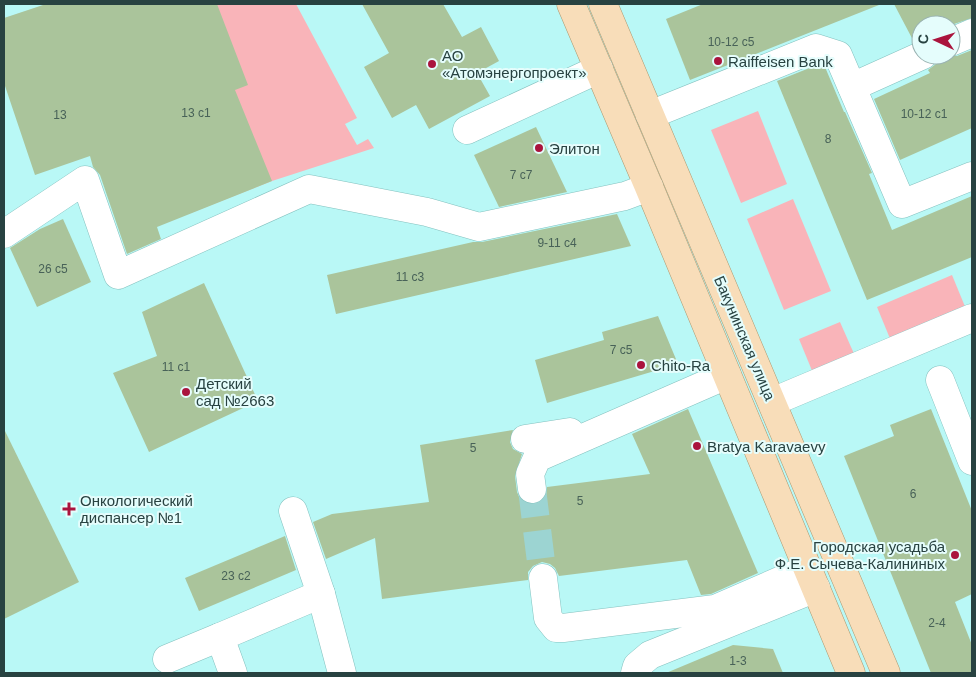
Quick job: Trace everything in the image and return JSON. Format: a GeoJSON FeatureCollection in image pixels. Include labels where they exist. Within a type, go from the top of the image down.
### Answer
{"type":"FeatureCollection","features":[{"type":"Feature","properties":{"kind":"main road","name":"Бакунинская улица"},"geometry":{"type":"LineString","coordinates":[[571,4],[650,187],[851,673]]}},
{"type":"Feature","properties":{"kind":"main road","name":"Бакунинская улица"},"geometry":{"type":"LineString","coordinates":[[603,4],[886,673]]}},
{"type":"Feature","properties":{"kind":"lane"},"geometry":{"type":"LineString","coordinates":[[650,115],[816,48],[838,54],[902,204],[972,176]]}},
{"type":"Feature","properties":{"kind":"lane"},"geometry":{"type":"LineString","coordinates":[[852,87],[911,60]]}},
{"type":"Feature","properties":{"kind":"lane"},"geometry":{"type":"LineString","coordinates":[[467,130],[599,69]]}},
{"type":"Feature","properties":{"kind":"lane"},"geometry":{"type":"LineString","coordinates":[[4,234],[86,180],[118,275],[308,189],[427,212],[479,227],[625,196],[650,187]]}},
{"type":"Feature","properties":{"kind":"lane"},"geometry":{"type":"LineString","coordinates":[[772,402],[972,318]]}},
{"type":"Feature","properties":{"kind":"lane"},"geometry":{"type":"LineString","coordinates":[[532,489],[530,474],[537,458],[727,375]]}},
{"type":"Feature","properties":{"kind":"lane"},"geometry":{"type":"LineString","coordinates":[[940,380],[972,461]]}},
{"type":"Feature","properties":{"kind":"lane"},"geometry":{"type":"LineString","coordinates":[[525,439],[567,432],[591,433]]}},
{"type":"Feature","properties":{"kind":"lane"},"geometry":{"type":"LineString","coordinates":[[293,511],[321,594],[342,673]]}},
{"type":"Feature","properties":{"kind":"lane"},"geometry":{"type":"LineString","coordinates":[[543,578],[548,618],[556,628],[715,609],[811,578]]}},
{"type":"Feature","properties":{"kind":"lane"},"geometry":{"type":"LineString","coordinates":[[635,673],[637,666],[650,655],[811,578]]}},
{"type":"Feature","properties":{"kind":"lane"},"geometry":{"type":"LineString","coordinates":[[167,659],[321,594]]}},
{"type":"Feature","properties":{"kind":"lane"},"geometry":{"type":"LineString","coordinates":[[220,637],[233,673]]}},
{"type":"Feature","properties":{"kind":"shaded area"},"geometry":{"type":"Polygon","coordinates":[[[64,4],[296,4],[357,118],[345,124],[357,145],[368,139],[374,148],[272,181],[188,214],[118,147],[64,4]]]}},
{"type":"Feature","properties":{"kind":"shaded area"},"geometry":{"type":"Polygon","coordinates":[[[758,111],[787,184],[741,203],[711,130],[758,111]]]}},
{"type":"Feature","properties":{"kind":"shaded area"},"geometry":{"type":"Polygon","coordinates":[[[793,199],[831,291],[784,310],[747,219],[793,199]]]}},
{"type":"Feature","properties":{"kind":"shaded area"},"geometry":{"type":"Polygon","coordinates":[[[952,275],[966,309],[891,341],[877,307],[952,275]]]}},
{"type":"Feature","properties":{"kind":"shaded area"},"geometry":{"type":"Polygon","coordinates":[[[840,322],[855,356],[813,373],[799,339],[840,322]]]}},
{"type":"Feature","properties":{"kind":"building"},"geometry":{"type":"Polygon","coordinates":[[[46,4],[217,4],[248,85],[235,90],[272,181],[157,227],[161,239],[127,254],[100,175],[93,167],[90,156],[35,175],[4,83],[4,18],[46,4]]]}},
{"type":"Feature","properties":{"kind":"building","name":"АО «Атомэнергопроект»"},"geometry":{"type":"Polygon","coordinates":[[[362,4],[443,4],[462,37],[481,27],[499,61],[477,73],[490,96],[429,129],[416,105],[392,118],[364,67],[389,53],[362,4]]]}},
{"type":"Feature","properties":{"kind":"building"},"geometry":{"type":"Polygon","coordinates":[[[703,4],[879,5],[690,80],[666,19],[703,4]]]}},
{"type":"Feature","properties":{"kind":"building"},"geometry":{"type":"Polygon","coordinates":[[[894,4],[972,4],[972,18],[961,22],[961,15],[911,15],[911,36],[894,4]]]}},
{"type":"Feature","properties":{"kind":"building"},"geometry":{"type":"Polygon","coordinates":[[[972,50],[972,128],[900,160],[874,99],[930,73],[928,70],[935,65],[961,65],[961,54],[972,50]]]}},
{"type":"Feature","properties":{"kind":"building"},"geometry":{"type":"Polygon","coordinates":[[[817,65],[825,67],[872,173],[869,174],[892,230],[972,196],[972,257],[867,300],[777,81],[817,65]]]}},
{"type":"Feature","properties":{"kind":"building"},"geometry":{"type":"Polygon","coordinates":[[[536,127],[567,192],[499,207],[474,155],[536,127]]]}},
{"type":"Feature","properties":{"kind":"building"},"geometry":{"type":"Polygon","coordinates":[[[617,214],[631,246],[336,314],[327,275],[473,242],[482,242],[617,214]]]}},
{"type":"Feature","properties":{"kind":"building"},"geometry":{"type":"Polygon","coordinates":[[[63,219],[91,282],[37,307],[10,248],[40,229],[63,219]]]}},
{"type":"Feature","properties":{"kind":"building"},"geometry":{"type":"Polygon","coordinates":[[[204,283],[258,401],[149,452],[113,373],[157,356],[142,312],[204,283]]]}},
{"type":"Feature","properties":{"kind":"building"},"geometry":{"type":"Polygon","coordinates":[[[658,316],[678,364],[547,403],[535,360],[604,340],[602,332],[658,316]]]}},
{"type":"Feature","properties":{"kind":"building"},"geometry":{"type":"Polygon","coordinates":[[[688,409],[758,573],[711,594],[701,595],[687,560],[559,576],[555,568],[550,564],[542,562],[533,566],[528,572],[528,580],[382,599],[375,538],[326,559],[313,522],[332,514],[429,502],[420,445],[513,430],[510,442],[513,449],[522,454],[515,476],[517,492],[520,499],[526,503],[535,504],[542,501],[546,495],[547,487],[650,474],[632,434],[688,409]]]}},
{"type":"Feature","properties":{"kind":"building"},"geometry":{"type":"Polygon","coordinates":[[[931,409],[972,511],[972,594],[955,602],[972,645],[972,673],[931,673],[844,456],[894,436],[890,425],[931,409]]]}},
{"type":"Feature","properties":{"kind":"building"},"geometry":{"type":"Polygon","coordinates":[[[4,429],[79,582],[4,619],[4,429]]]}},
{"type":"Feature","properties":{"kind":"building"},"geometry":{"type":"Polygon","coordinates":[[[285,536],[296,570],[199,611],[185,578],[285,536]]]}},
{"type":"Feature","properties":{"kind":"building"},"geometry":{"type":"Polygon","coordinates":[[[733,645],[773,649],[783,673],[666,673],[733,645]]]}},
{"type":"Feature","properties":{"kind":"tunnel"},"geometry":{"type":"LineString","coordinates":[[532,489],[543,578]]}},
{"type":"Feature","properties":{"kind":"place","name":"Raiffeisen Bank"},"geometry":{"type":"Point","coordinates":[718,61]}},
{"type":"Feature","properties":{"kind":"place","name":"АО «Атомэнергопроект»"},"geometry":{"type":"Point","coordinates":[432,64]}},
{"type":"Feature","properties":{"kind":"place","name":"Элитон"},"geometry":{"type":"Point","coordinates":[539,148]}},
{"type":"Feature","properties":{"kind":"place","name":"Chito-Ra"},"geometry":{"type":"Point","coordinates":[641,365]}},
{"type":"Feature","properties":{"kind":"place","name":"Детский сад №2663"},"geometry":{"type":"Point","coordinates":[186,392]}},
{"type":"Feature","properties":{"kind":"place","name":"Bratya Karavaevy"},"geometry":{"type":"Point","coordinates":[697,446]}},
{"type":"Feature","properties":{"kind":"place","name":"Онкологический диспансер №1"},"geometry":{"type":"Point","coordinates":[69,509]}},
{"type":"Feature","properties":{"kind":"place","name":"Городская усадьба Ф.Е. Сычева-Калининых"},"geometry":{"type":"Point","coordinates":[955,555]}}]}
